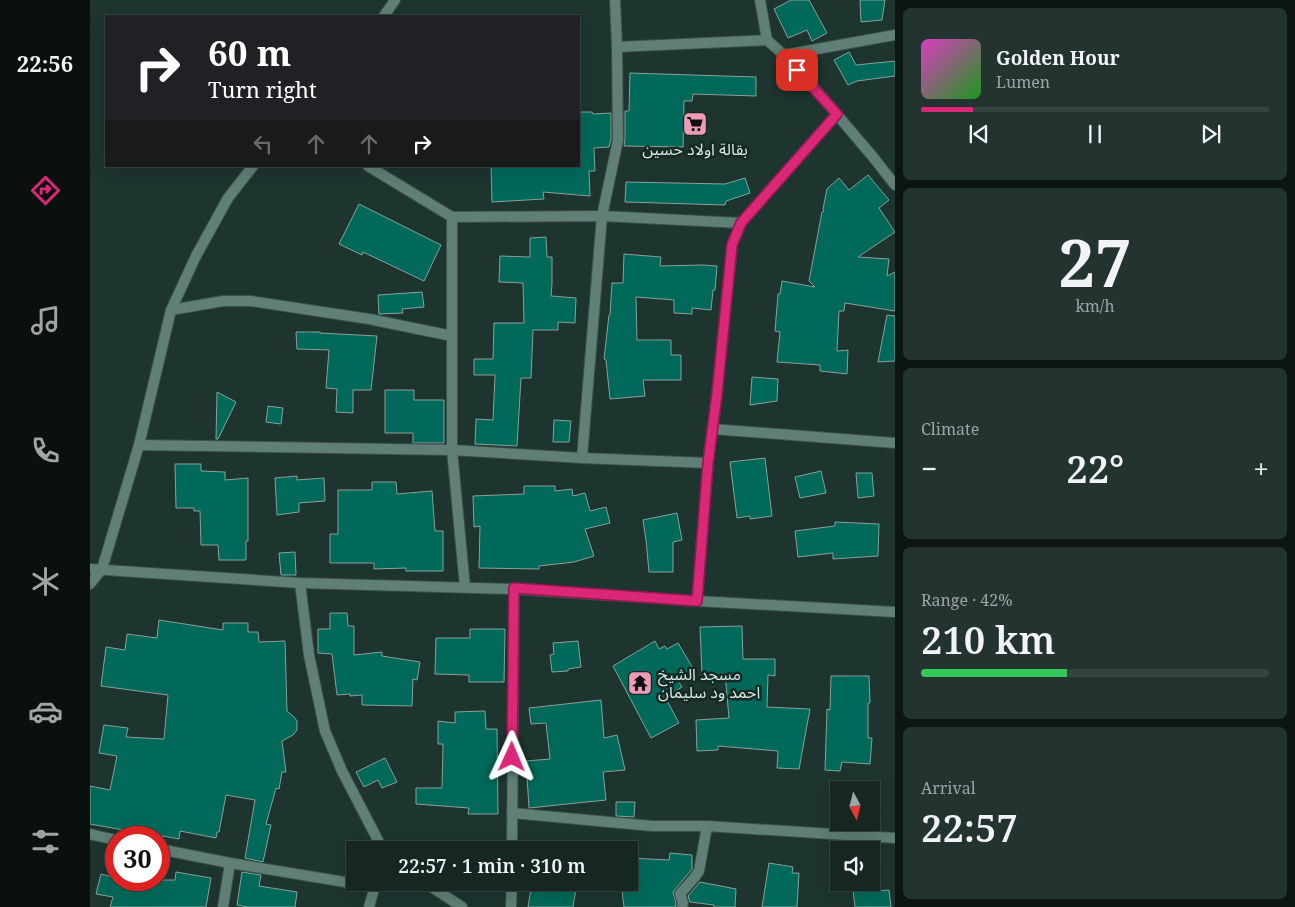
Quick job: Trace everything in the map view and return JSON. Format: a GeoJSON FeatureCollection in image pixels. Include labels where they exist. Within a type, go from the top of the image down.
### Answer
{"type":"FeatureCollection","features":[{"type":"Feature","properties":{"kind":"street"},"geometry":{"type":"LineString","coordinates":[[385,15],[395,0]]}},
{"type":"Feature","properties":{"kind":"street"},"geometry":{"type":"LineString","coordinates":[[582,458],[602,216],[618,140],[615,0]]}},
{"type":"Feature","properties":{"kind":"street"},"geometry":{"type":"LineString","coordinates":[[760,0],[767,40],[784,55],[837,114],[895,185]]}},
{"type":"Feature","properties":{"kind":"street"},"geometry":{"type":"LineString","coordinates":[[784,55],[895,35]]}},
{"type":"Feature","properties":{"kind":"street"},"geometry":{"type":"LineString","coordinates":[[617,47],[767,40]]}},
{"type":"Feature","properties":{"kind":"street"},"geometry":{"type":"LineString","coordinates":[[697,601],[708,463],[732,245],[741,223],[837,114]]}},
{"type":"Feature","properties":{"kind":"street"},"geometry":{"type":"LineString","coordinates":[[90,584],[102,569],[139,445],[171,310],[196,256],[228,198],[252,167]]}},
{"type":"Feature","properties":{"kind":"street"},"geometry":{"type":"LineString","coordinates":[[370,167],[452,217],[602,216],[741,223]]}},
{"type":"Feature","properties":{"kind":"street"},"geometry":{"type":"LineString","coordinates":[[452,217],[452,450],[465,588]]}},
{"type":"Feature","properties":{"kind":"street"},"geometry":{"type":"LineString","coordinates":[[171,310],[223,301],[251,301],[369,319],[452,336]]}},
{"type":"Feature","properties":{"kind":"street"},"geometry":{"type":"LineString","coordinates":[[712,429],[895,443]]}},
{"type":"Feature","properties":{"kind":"street"},"geometry":{"type":"LineString","coordinates":[[139,445],[452,450],[708,463]]}},
{"type":"Feature","properties":{"kind":"street"},"geometry":{"type":"LineString","coordinates":[[90,569],[300,584],[514,588],[895,612]]}},
{"type":"Feature","properties":{"kind":"street"},"geometry":{"type":"LineString","coordinates":[[300,584],[309,655],[325,730],[342,771],[378,841]]}},
{"type":"Feature","properties":{"kind":"street"},"geometry":{"type":"LineString","coordinates":[[512,841],[514,588]]}},
{"type":"Feature","properties":{"kind":"street"},"geometry":{"type":"LineString","coordinates":[[512,813],[652,826],[707,826],[895,838]]}},
{"type":"Feature","properties":{"kind":"street"},"geometry":{"type":"LineString","coordinates":[[682,907],[683,903],[680,894],[699,871],[707,826]]}},
{"type":"Feature","properties":{"kind":"street"},"geometry":{"type":"LineString","coordinates":[[90,834],[105,837]]}},
{"type":"Feature","properties":{"kind":"street"},"geometry":{"type":"LineString","coordinates":[[170,850],[230,863],[346,881]]}},
{"type":"Feature","properties":{"kind":"street"},"geometry":{"type":"LineString","coordinates":[[223,907],[230,863]]}},
{"type":"Feature","properties":{"kind":"street"},"geometry":{"type":"LineString","coordinates":[[369,907],[373,891]]}},
{"type":"Feature","properties":{"kind":"street"},"geometry":{"type":"LineString","coordinates":[[436,891],[462,907]]}},
{"type":"Feature","properties":{"kind":"street"},"geometry":{"type":"LineString","coordinates":[[511,907],[512,891]]}},
{"type":"Feature","properties":{"kind":"building"},"geometry":{"type":"Polygon","coordinates":[[[791,0],[809,0],[827,33],[812,41],[807,30],[788,38],[774,9],[791,0]]]}},
{"type":"Feature","properties":{"kind":"building"},"geometry":{"type":"Polygon","coordinates":[[[860,0],[885,0],[882,20],[861,22],[860,0]]]}},
{"type":"Feature","properties":{"kind":"building"},"geometry":{"type":"Polygon","coordinates":[[[849,52],[856,65],[895,61],[895,76],[857,81],[848,85],[834,60],[849,52]]]}},
{"type":"Feature","properties":{"kind":"building"},"geometry":{"type":"Polygon","coordinates":[[[630,73],[756,77],[756,96],[693,94],[692,101],[684,101],[683,147],[624,146],[625,111],[629,111],[630,73]]]}},
{"type":"Feature","properties":{"kind":"building"},"geometry":{"type":"Polygon","coordinates":[[[580,112],[592,112],[593,114],[611,113],[611,139],[609,147],[594,148],[595,171],[589,171],[590,196],[543,192],[544,199],[492,202],[491,167],[580,167],[580,112]]]}},
{"type":"Feature","properties":{"kind":"building"},"geometry":{"type":"Polygon","coordinates":[[[868,175],[889,200],[879,208],[895,232],[858,257],[889,259],[887,276],[895,272],[895,311],[845,303],[844,311],[839,311],[837,351],[848,350],[847,374],[820,371],[820,365],[777,362],[780,332],[775,331],[778,294],[780,294],[782,281],[815,287],[809,281],[827,189],[839,178],[849,190],[868,175]]]}},
{"type":"Feature","properties":{"kind":"building"},"geometry":{"type":"Polygon","coordinates":[[[745,178],[750,193],[726,201],[725,205],[625,202],[626,182],[725,184],[745,178]]]}},
{"type":"Feature","properties":{"kind":"building"},"geometry":{"type":"Polygon","coordinates":[[[359,204],[441,245],[424,281],[363,252],[362,255],[339,244],[359,204]]]}},
{"type":"Feature","properties":{"kind":"building"},"geometry":{"type":"Polygon","coordinates":[[[546,237],[547,257],[552,257],[551,296],[576,298],[575,323],[558,322],[558,330],[533,330],[531,378],[521,378],[517,446],[475,444],[476,419],[493,420],[495,375],[474,375],[474,359],[493,359],[494,323],[524,323],[523,283],[499,282],[500,256],[530,257],[530,238],[546,237]]]}},
{"type":"Feature","properties":{"kind":"building"},"geometry":{"type":"Polygon","coordinates":[[[624,254],[661,257],[660,266],[717,266],[715,290],[713,290],[711,310],[692,308],[692,314],[674,313],[674,300],[636,297],[637,340],[671,340],[671,355],[681,355],[681,380],[643,380],[645,396],[610,399],[606,360],[604,359],[612,283],[623,283],[624,254]]]}},
{"type":"Feature","properties":{"kind":"building"},"geometry":{"type":"Polygon","coordinates":[[[422,292],[424,307],[402,309],[403,313],[379,314],[378,295],[422,292]]]}},
{"type":"Feature","properties":{"kind":"building"},"geometry":{"type":"Polygon","coordinates":[[[887,315],[895,316],[895,361],[878,362],[887,315]]]}},
{"type":"Feature","properties":{"kind":"building"},"geometry":{"type":"Polygon","coordinates":[[[296,332],[377,336],[371,390],[353,390],[353,413],[336,412],[337,389],[326,388],[329,350],[297,349],[296,332]]]}},
{"type":"Feature","properties":{"kind":"building"},"geometry":{"type":"Polygon","coordinates":[[[752,377],[778,379],[777,401],[750,405],[752,377]]]}},
{"type":"Feature","properties":{"kind":"building"},"geometry":{"type":"Polygon","coordinates":[[[385,390],[414,390],[414,400],[444,400],[444,443],[413,443],[413,433],[385,433],[385,390]]]}},
{"type":"Feature","properties":{"kind":"building"},"geometry":{"type":"Polygon","coordinates":[[[217,392],[236,402],[218,439],[216,439],[217,392]]]}},
{"type":"Feature","properties":{"kind":"building"},"geometry":{"type":"Polygon","coordinates":[[[268,406],[283,408],[281,424],[266,422],[268,406]]]}},
{"type":"Feature","properties":{"kind":"building"},"geometry":{"type":"Polygon","coordinates":[[[554,420],[571,421],[569,442],[553,442],[554,420]]]}},
{"type":"Feature","properties":{"kind":"building"},"geometry":{"type":"Polygon","coordinates":[[[765,458],[772,516],[750,519],[750,516],[737,518],[730,462],[765,458]]]}},
{"type":"Feature","properties":{"kind":"building"},"geometry":{"type":"Polygon","coordinates":[[[175,464],[201,464],[201,471],[225,472],[225,480],[248,478],[248,541],[246,541],[246,560],[219,560],[218,545],[201,545],[200,511],[194,511],[194,508],[176,508],[175,464]]]}},
{"type":"Feature","properties":{"kind":"building"},"geometry":{"type":"Polygon","coordinates":[[[821,471],[826,493],[800,498],[795,477],[821,471]]]}},
{"type":"Feature","properties":{"kind":"building"},"geometry":{"type":"Polygon","coordinates":[[[856,473],[872,473],[874,496],[858,498],[856,473]]]}},
{"type":"Feature","properties":{"kind":"building"},"geometry":{"type":"Polygon","coordinates":[[[297,476],[297,480],[324,478],[325,501],[299,503],[299,512],[277,515],[275,478],[297,476]]]}},
{"type":"Feature","properties":{"kind":"building"},"geometry":{"type":"Polygon","coordinates":[[[372,482],[396,482],[397,494],[432,491],[435,531],[443,531],[443,571],[406,571],[406,568],[374,569],[374,563],[330,563],[330,534],[338,534],[338,490],[372,490],[372,482]]]}},
{"type":"Feature","properties":{"kind":"building"},"geometry":{"type":"Polygon","coordinates":[[[524,486],[555,486],[555,491],[572,489],[573,496],[585,493],[590,511],[606,507],[610,523],[585,529],[594,556],[574,562],[539,566],[539,569],[479,568],[480,526],[474,527],[473,496],[524,494],[524,486]]]}},
{"type":"Feature","properties":{"kind":"building"},"geometry":{"type":"Polygon","coordinates":[[[677,513],[682,540],[673,542],[673,572],[649,572],[643,520],[677,513]]]}},
{"type":"Feature","properties":{"kind":"building"},"geometry":{"type":"Polygon","coordinates":[[[835,522],[879,524],[878,556],[833,559],[833,553],[798,557],[795,531],[835,526],[835,522]]]}},
{"type":"Feature","properties":{"kind":"building"},"geometry":{"type":"Polygon","coordinates":[[[295,552],[296,575],[281,575],[279,553],[295,552]]]}},
{"type":"Feature","properties":{"kind":"building"},"geometry":{"type":"Polygon","coordinates":[[[330,613],[347,613],[348,626],[354,626],[354,655],[382,652],[382,656],[420,662],[417,680],[413,679],[412,706],[362,705],[362,695],[337,695],[332,654],[318,653],[318,629],[330,629],[330,613]]]}},
{"type":"Feature","properties":{"kind":"building"},"geometry":{"type":"Polygon","coordinates":[[[159,620],[223,630],[223,623],[248,623],[248,632],[258,632],[259,642],[285,641],[287,711],[297,721],[297,730],[293,735],[282,741],[286,772],[282,772],[279,789],[276,788],[266,824],[271,825],[263,862],[245,858],[255,800],[226,795],[219,832],[217,832],[216,838],[180,831],[179,839],[170,837],[170,826],[105,827],[90,824],[90,786],[110,790],[117,756],[99,753],[104,725],[128,728],[126,737],[164,739],[168,695],[101,686],[106,647],[125,650],[127,634],[157,638],[159,620]]]}},
{"type":"Feature","properties":{"kind":"building"},"geometry":{"type":"Polygon","coordinates":[[[742,626],[743,659],[775,659],[775,676],[768,675],[767,707],[810,709],[799,769],[777,768],[778,751],[718,746],[718,750],[697,751],[696,720],[729,718],[725,674],[702,675],[700,627],[742,626]]]}},
{"type":"Feature","properties":{"kind":"building"},"geometry":{"type":"Polygon","coordinates":[[[470,629],[505,629],[504,682],[469,682],[469,675],[435,674],[436,638],[470,638],[470,629]]]}},
{"type":"Feature","properties":{"kind":"building"},"geometry":{"type":"Polygon","coordinates":[[[578,641],[581,667],[568,669],[568,671],[552,672],[550,655],[554,654],[553,643],[578,641]]]}},
{"type":"Feature","properties":{"kind":"building"},"geometry":{"type":"Polygon","coordinates":[[[655,641],[659,649],[665,646],[667,649],[678,643],[697,675],[675,676],[682,687],[665,697],[679,723],[651,738],[613,666],[655,641]]]}},
{"type":"Feature","properties":{"kind":"building"},"geometry":{"type":"Polygon","coordinates":[[[831,676],[869,676],[868,738],[872,738],[870,764],[842,762],[840,771],[825,770],[827,709],[830,710],[831,676]]]}},
{"type":"Feature","properties":{"kind":"building"},"geometry":{"type":"Polygon","coordinates":[[[601,700],[604,738],[617,735],[625,770],[603,772],[606,800],[529,808],[526,761],[550,759],[546,723],[531,724],[529,708],[601,700]]]}},
{"type":"Feature","properties":{"kind":"building"},"geometry":{"type":"Polygon","coordinates":[[[485,711],[486,729],[497,729],[498,814],[468,814],[469,808],[416,804],[416,788],[442,788],[443,744],[438,744],[438,721],[455,723],[455,712],[485,711]]]}},
{"type":"Feature","properties":{"kind":"building"},"geometry":{"type":"Polygon","coordinates":[[[385,758],[397,782],[382,788],[378,780],[364,787],[356,772],[385,758]]]}},
{"type":"Feature","properties":{"kind":"building"},"geometry":{"type":"Polygon","coordinates":[[[616,802],[635,802],[634,817],[616,816],[616,802]]]}},
{"type":"Feature","properties":{"kind":"building"},"geometry":{"type":"Polygon","coordinates":[[[670,853],[692,855],[692,869],[673,892],[676,903],[675,907],[624,907],[622,891],[638,891],[638,858],[669,860],[670,853]]]}},
{"type":"Feature","properties":{"kind":"building"},"geometry":{"type":"Polygon","coordinates":[[[769,863],[793,867],[792,873],[799,873],[797,907],[762,907],[769,863]]]}},
{"type":"Feature","properties":{"kind":"building"},"geometry":{"type":"Polygon","coordinates":[[[176,872],[211,878],[206,907],[110,907],[113,897],[96,894],[101,874],[105,875],[105,891],[170,891],[170,880],[175,880],[176,872]]]}},
{"type":"Feature","properties":{"kind":"building"},"geometry":{"type":"Polygon","coordinates":[[[242,872],[261,875],[259,886],[297,892],[295,907],[248,907],[237,905],[242,872]]]}},
{"type":"Feature","properties":{"kind":"building"},"geometry":{"type":"Polygon","coordinates":[[[700,882],[736,889],[735,907],[714,907],[714,905],[690,902],[688,896],[700,882]]]}},
{"type":"Feature","properties":{"kind":"building"},"geometry":{"type":"Polygon","coordinates":[[[889,890],[891,907],[855,907],[853,891],[889,890]]]}},
{"type":"Feature","properties":{"kind":"building"},"geometry":{"type":"Polygon","coordinates":[[[531,891],[576,891],[573,907],[528,907],[531,891]]]}},
{"type":"Feature","properties":{"kind":"place","name":"بقالة اولاد حسين"},"geometry":{"type":"Point","coordinates":[695,124]}},
{"type":"Feature","properties":{"kind":"place","name":"مسجد الشيخ احمد ود سليمان"},"geometry":{"type":"Point","coordinates":[640,683]}},
{"type":"Feature","properties":{"kind":"route"},"geometry":{"type":"LineString","coordinates":[[512,757],[514,588],[697,601],[708,463],[732,245],[741,223],[837,114],[797,70]]}}]}
